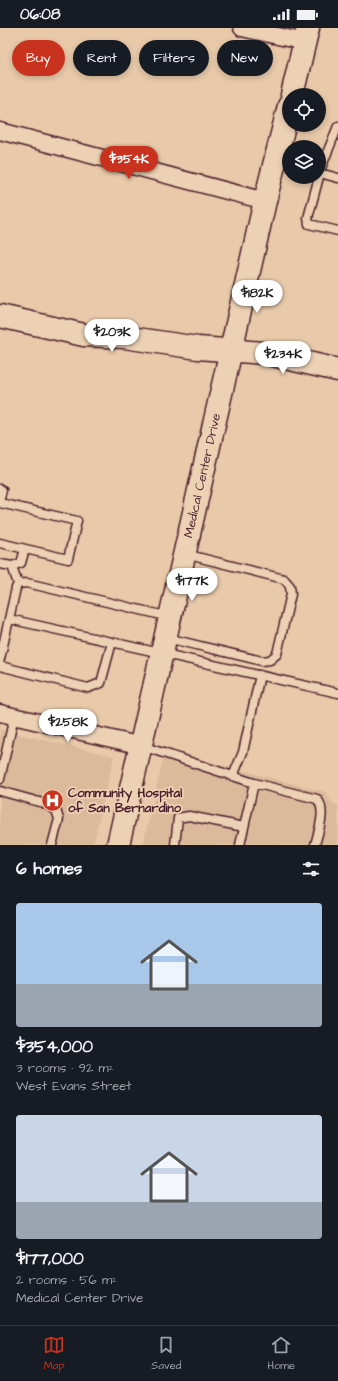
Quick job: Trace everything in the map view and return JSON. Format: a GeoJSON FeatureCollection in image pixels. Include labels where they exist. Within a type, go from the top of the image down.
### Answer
{"type":"FeatureCollection","features":[{"type":"Feature","properties":{"kind":"street"},"geometry":{"type":"LineString","coordinates":[[242,28],[306,35],[294,88]]}},
{"type":"Feature","properties":{"kind":"street"},"geometry":{"type":"LineString","coordinates":[[0,131],[266,202]]}},
{"type":"Feature","properties":{"kind":"street","name":"Medical Center Drive"},"geometry":{"type":"LineString","coordinates":[[118,845],[142,746],[231,351],[266,202],[279,163],[284,132]]}},
{"type":"Feature","properties":{"kind":"street"},"geometry":{"type":"LineString","coordinates":[[0,316],[84,334],[124,337],[198,348],[264,353],[338,370]]}},
{"type":"Feature","properties":{"kind":"street"},"geometry":{"type":"LineString","coordinates":[[7,715],[142,746]]}},
{"type":"Feature","properties":{"kind":"lane"},"geometry":{"type":"LineString","coordinates":[[326,157],[338,126]]}},
{"type":"Feature","properties":{"kind":"lane"},"geometry":{"type":"LineString","coordinates":[[326,176],[338,178]]}},
{"type":"Feature","properties":{"kind":"lane"},"geometry":{"type":"LineString","coordinates":[[317,184],[308,218],[309,224],[338,231]]}},
{"type":"Feature","properties":{"kind":"lane"},"geometry":{"type":"LineString","coordinates":[[0,489],[2,490],[0,498]]}},
{"type":"Feature","properties":{"kind":"lane"},"geometry":{"type":"LineString","coordinates":[[0,503],[77,521],[68,559],[0,543]]}},
{"type":"Feature","properties":{"kind":"lane"},"geometry":{"type":"LineString","coordinates":[[0,564],[12,566],[21,563],[25,549]]}},
{"type":"Feature","properties":{"kind":"lane"},"geometry":{"type":"LineString","coordinates":[[9,619],[112,642],[167,636],[262,661],[270,660],[277,654],[291,594],[290,586],[284,579],[185,554]]}},
{"type":"Feature","properties":{"kind":"lane"},"geometry":{"type":"LineString","coordinates":[[0,659],[18,584],[12,566]]}},
{"type":"Feature","properties":{"kind":"lane"},"geometry":{"type":"LineString","coordinates":[[18,584],[27,583],[167,636],[260,676],[338,693]]}},
{"type":"Feature","properties":{"kind":"lane"},"geometry":{"type":"LineString","coordinates":[[0,666],[88,688],[102,683],[112,642]]}},
{"type":"Feature","properties":{"kind":"lane"},"geometry":{"type":"LineString","coordinates":[[233,776],[243,752],[260,676]]}},
{"type":"Feature","properties":{"kind":"lane"},"geometry":{"type":"LineString","coordinates":[[0,779],[7,715]]}},
{"type":"Feature","properties":{"kind":"lane"},"geometry":{"type":"LineString","coordinates":[[142,746],[201,764],[254,783],[317,799],[321,803],[322,814],[315,845]]}},
{"type":"Feature","properties":{"kind":"lane"},"geometry":{"type":"LineString","coordinates":[[240,845],[254,783]]}},
{"type":"Feature","properties":{"kind":"lane"},"geometry":{"type":"LineString","coordinates":[[0,791],[43,803],[56,810],[59,819],[52,845]]}},
{"type":"Feature","properties":{"kind":"lane"},"geometry":{"type":"LineString","coordinates":[[175,845],[178,818],[189,816],[244,827]]}},
{"type":"Feature","properties":{"kind":"shaded area","name":"Community Hospital of San Bernardino"},"geometry":{"type":"Polygon","coordinates":[[[0,730],[114,756],[93,845],[0,845],[0,730]]]}},
{"type":"Feature","properties":{"kind":"shaded area"},"geometry":{"type":"Polygon","coordinates":[[[165,751],[325,792],[333,804],[338,805],[338,845],[143,845],[165,751]]]}},
{"type":"Feature","properties":{"kind":"place","name":"Community Hospital of San Bernardino"},"geometry":{"type":"Point","coordinates":[52,800]}}]}
